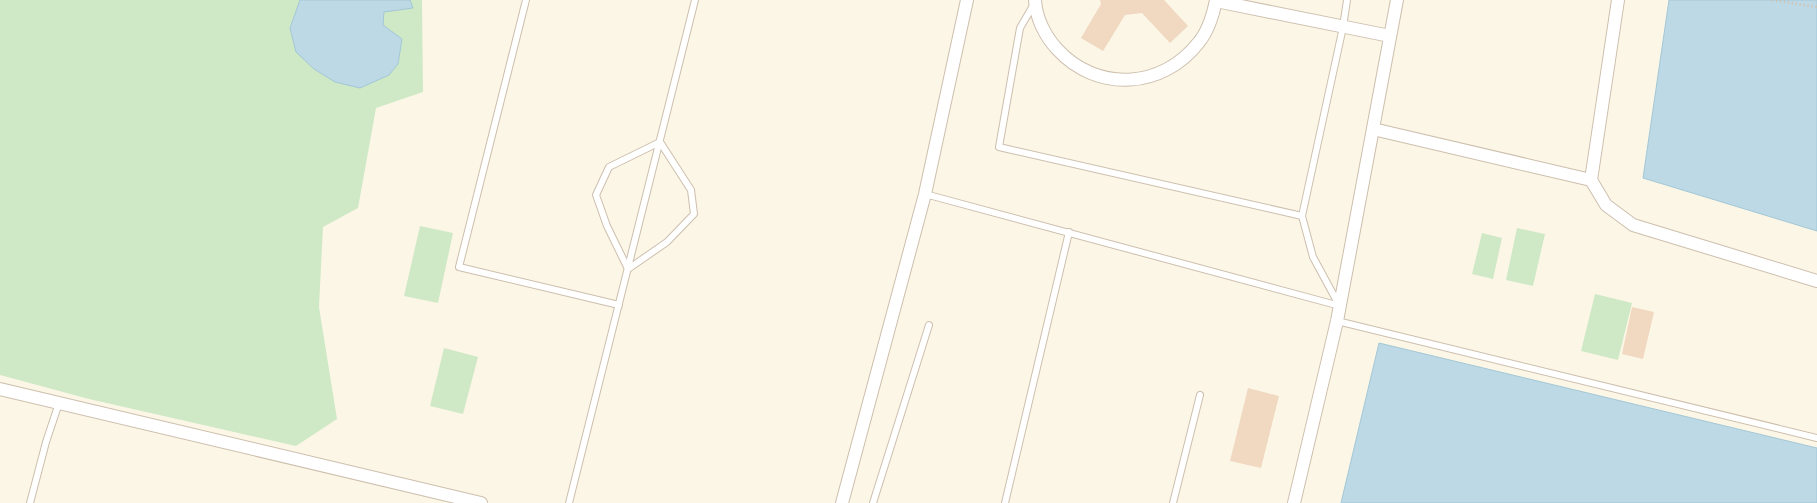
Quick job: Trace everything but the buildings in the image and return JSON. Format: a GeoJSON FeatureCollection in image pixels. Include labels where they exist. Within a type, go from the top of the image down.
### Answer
{"type":"FeatureCollection","features":[{"type":"Feature","properties":{"kind":"street"},"geometry":{"type":"LineString","coordinates":[[842,503],[925,194],[967,0]]}},
{"type":"Feature","properties":{"kind":"street"},"geometry":{"type":"LineString","coordinates":[[1035,1],[1040,23],[1051,42],[1066,58],[1091,73],[1104,78],[1126,80],[1148,77],[1168,70],[1186,57],[1204,35],[1210,22],[1216,0],[1390,36]]}},
{"type":"Feature","properties":{"kind":"street"},"geometry":{"type":"LineString","coordinates":[[1294,503],[1340,306],[1397,0]]}},
{"type":"Feature","properties":{"kind":"street"},"geometry":{"type":"LineString","coordinates":[[1618,0],[1590,180],[1606,205],[1633,225],[1817,281]]}},
{"type":"Feature","properties":{"kind":"street"},"geometry":{"type":"LineString","coordinates":[[1373,130],[1590,180]]}},
{"type":"Feature","properties":{"kind":"street"},"geometry":{"type":"LineString","coordinates":[[0,389],[481,503]]}},
{"type":"Feature","properties":{"kind":"lane"},"geometry":{"type":"LineString","coordinates":[[526,0],[459,267],[619,305]]}},
{"type":"Feature","properties":{"kind":"lane"},"geometry":{"type":"LineString","coordinates":[[569,503],[695,0]]}},
{"type":"Feature","properties":{"kind":"lane"},"geometry":{"type":"LineString","coordinates":[[1340,306],[1313,257],[1302,216],[1343,27],[1347,0]]}},
{"type":"Feature","properties":{"kind":"lane"},"geometry":{"type":"LineString","coordinates":[[1035,1],[1020,28],[999,147],[1302,216]]}},
{"type":"Feature","properties":{"kind":"lane"},"geometry":{"type":"LineString","coordinates":[[628,269],[667,242],[694,214],[691,190],[660,142]]}},
{"type":"Feature","properties":{"kind":"lane"},"geometry":{"type":"LineString","coordinates":[[628,269],[608,226],[596,195],[609,167],[660,142]]}},
{"type":"Feature","properties":{"kind":"lane"},"geometry":{"type":"LineString","coordinates":[[925,194],[1340,306]]}},
{"type":"Feature","properties":{"kind":"lane"},"geometry":{"type":"LineString","coordinates":[[1004,503],[1069,232]]}},
{"type":"Feature","properties":{"kind":"lane"},"geometry":{"type":"LineString","coordinates":[[1337,320],[1817,438]]}},
{"type":"Feature","properties":{"kind":"lane"},"geometry":{"type":"LineString","coordinates":[[873,503],[929,325]]}},
{"type":"Feature","properties":{"kind":"lane"},"geometry":{"type":"LineString","coordinates":[[1173,503],[1200,395]]}},
{"type":"Feature","properties":{"kind":"lane"},"geometry":{"type":"LineString","coordinates":[[30,503],[46,442],[60,403]]}},
{"type":"Feature","properties":{"kind":"path"},"geometry":{"type":"LineString","coordinates":[[1772,0],[1817,7]]}},
{"type":"Feature","properties":{"kind":"green space"},"geometry":{"type":"Polygon","coordinates":[[[0,0],[422,0],[423,92],[376,108],[358,208],[323,227],[319,307],[337,419],[296,446],[89,399],[0,375],[0,0]]]}},
{"type":"Feature","properties":{"kind":"green space"},"geometry":{"type":"Polygon","coordinates":[[[420,226],[453,233],[438,303],[404,296],[420,226]]]}},
{"type":"Feature","properties":{"kind":"green space"},"geometry":{"type":"Polygon","coordinates":[[[1517,228],[1545,234],[1533,286],[1506,280],[1517,228]]]}},
{"type":"Feature","properties":{"kind":"green space"},"geometry":{"type":"Polygon","coordinates":[[[1482,233],[1502,238],[1493,279],[1472,274],[1482,233]]]}},
{"type":"Feature","properties":{"kind":"green space"},"geometry":{"type":"Polygon","coordinates":[[[1595,294],[1632,303],[1618,360],[1581,351],[1595,294]]]}},
{"type":"Feature","properties":{"kind":"green space"},"geometry":{"type":"Polygon","coordinates":[[[444,348],[478,357],[463,414],[430,406],[444,348]]]}},
{"type":"Feature","properties":{"kind":"water"},"geometry":{"type":"Polygon","coordinates":[[[300,0],[410,0],[413,8],[384,12],[383,25],[402,39],[398,64],[389,75],[360,88],[335,82],[314,69],[296,52],[290,28],[300,0]]]}},
{"type":"Feature","properties":{"kind":"water"},"geometry":{"type":"Polygon","coordinates":[[[1669,0],[1817,0],[1817,231],[1643,178],[1669,0]]]}},
{"type":"Feature","properties":{"kind":"water"},"geometry":{"type":"Polygon","coordinates":[[[1379,343],[1817,448],[1817,503],[1341,503],[1379,343]]]}}]}
